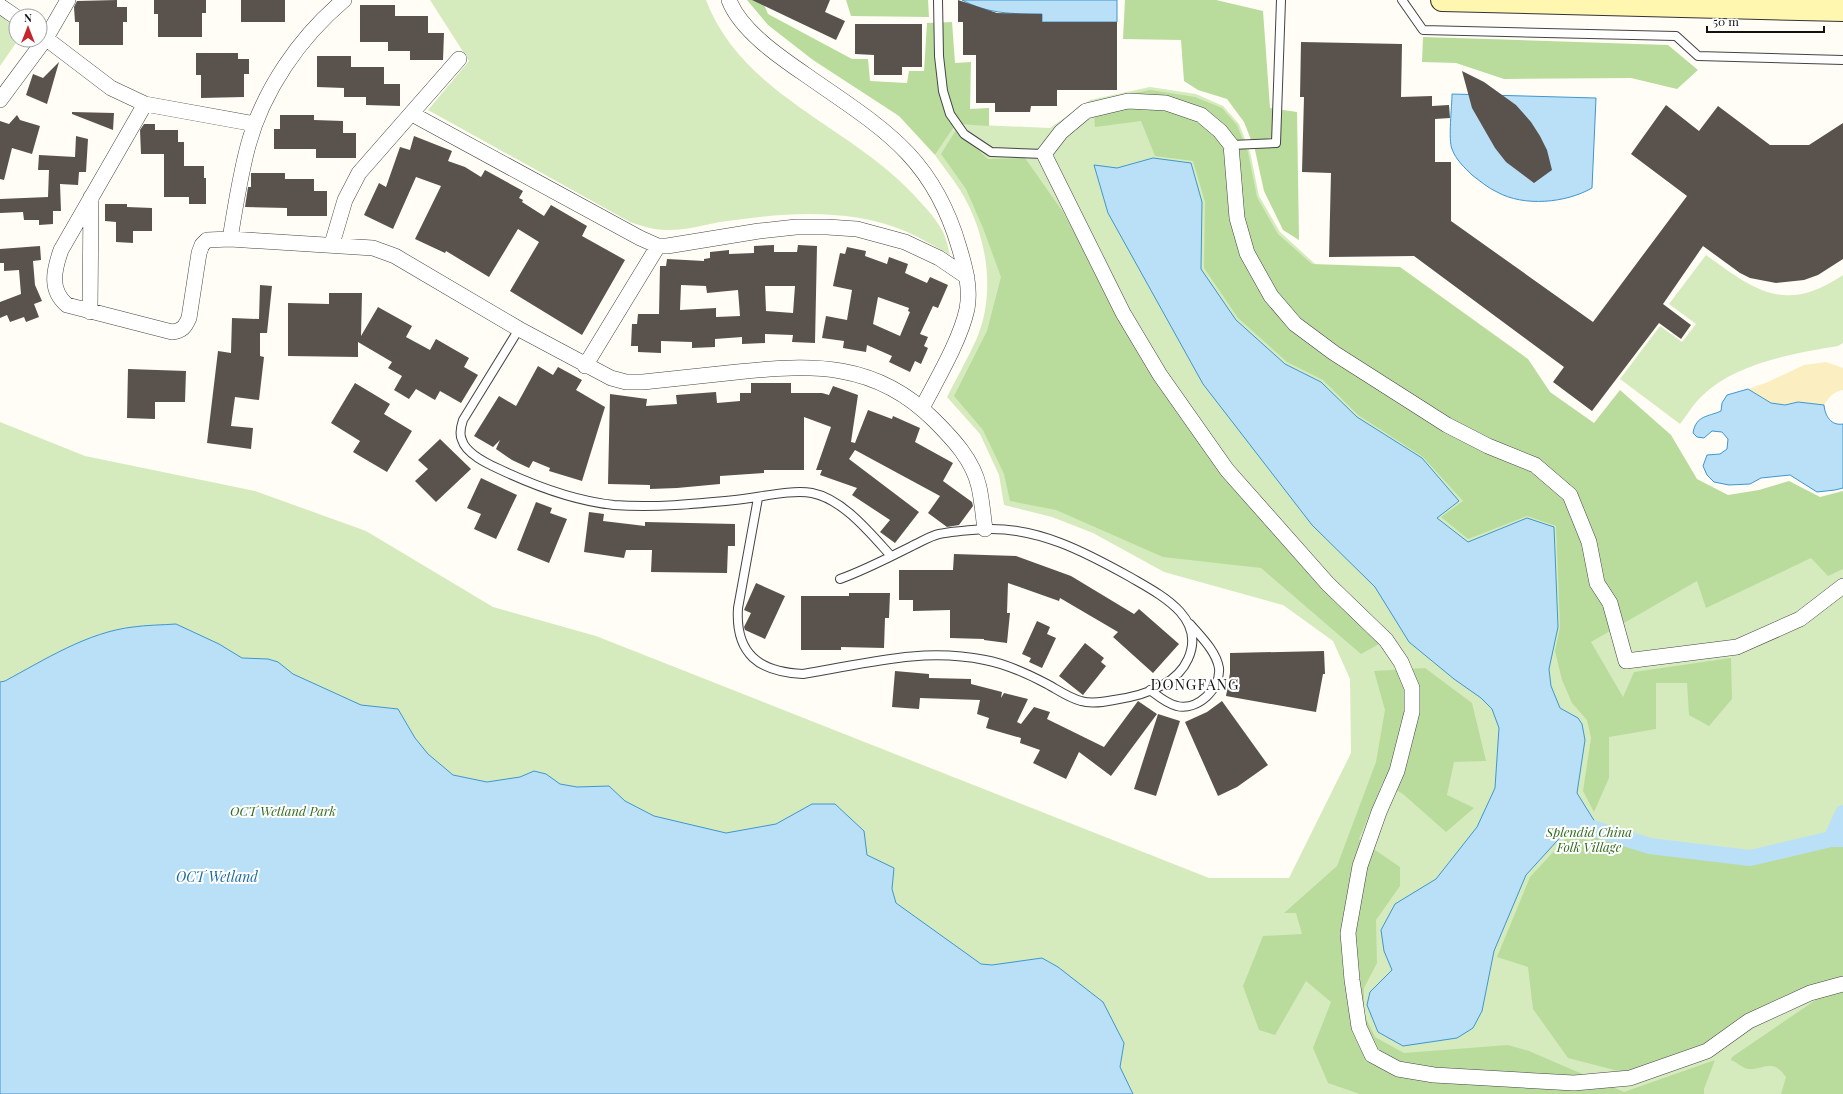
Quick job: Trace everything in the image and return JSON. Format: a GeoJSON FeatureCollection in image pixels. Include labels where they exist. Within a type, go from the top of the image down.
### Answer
{"type":"FeatureCollection","features":[{"type":"Feature","properties":{"kind":"main road"},"geometry":{"type":"LineString","coordinates":[[1442,0],[1843,10]]}},
{"type":"Feature","properties":{"kind":"street"},"geometry":{"type":"LineString","coordinates":[[48,29],[68,0]]}},
{"type":"Feature","properties":{"kind":"street"},"geometry":{"type":"LineString","coordinates":[[230,239],[243,165],[255,124],[272,88],[296,51],[322,21],[344,0]]}},
{"type":"Feature","properties":{"kind":"street"},"geometry":{"type":"LineString","coordinates":[[729,0],[744,24],[784,60],[883,128],[907,150],[935,188],[948,213],[967,277],[969,294],[962,328],[922,408]]}},
{"type":"Feature","properties":{"kind":"street"},"geometry":{"type":"LineString","coordinates":[[48,40],[111,88],[145,104],[255,124]]}},
{"type":"Feature","properties":{"kind":"street"},"geometry":{"type":"LineString","coordinates":[[0,100],[35,48]]}},
{"type":"Feature","properties":{"kind":"street"},"geometry":{"type":"LineString","coordinates":[[332,244],[345,200],[350,187],[359,173],[460,59]]}},
{"type":"Feature","properties":{"kind":"street"},"geometry":{"type":"LineString","coordinates":[[1843,586],[1800,619],[1737,647],[1626,661],[1610,603],[1597,583],[1589,542],[1570,495],[1535,465],[1488,446],[1447,425],[1334,353],[1295,324],[1271,296],[1247,253],[1237,218],[1231,145],[1220,131],[1201,115],[1166,103],[1128,101],[1086,111],[1061,132],[1044,154],[1123,313],[1160,376],[1227,470],[1328,584],[1386,640],[1401,662],[1412,688],[1412,712],[1397,771],[1379,812],[1360,866],[1348,933],[1352,980],[1359,1027],[1372,1055],[1398,1069],[1434,1075],[1574,1083],[1630,1078],[1707,1051],[1749,1021],[1810,993],[1843,984]]}},
{"type":"Feature","properties":{"kind":"street"},"geometry":{"type":"LineString","coordinates":[[145,104],[60,250],[55,269],[54,285],[60,299],[67,305],[172,332],[180,331],[186,326],[189,318],[202,245],[207,240],[230,239],[332,244],[384,251],[519,329],[585,366],[610,378],[626,382],[643,382],[772,368],[823,368],[846,371],[870,379],[896,391],[922,408],[948,434],[968,459],[979,486],[985,529]]}},
{"type":"Feature","properties":{"kind":"street"},"geometry":{"type":"LineString","coordinates":[[412,114],[640,238],[658,246],[678,245],[759,231],[796,227],[858,229],[905,242],[939,258],[967,277]]}},
{"type":"Feature","properties":{"kind":"street"},"geometry":{"type":"LineString","coordinates":[[90,312],[92,196]]}},
{"type":"Feature","properties":{"kind":"street"},"geometry":{"type":"LineString","coordinates":[[585,366],[658,246]]}},
{"type":"Feature","properties":{"kind":"lane"},"geometry":{"type":"LineString","coordinates":[[938,0],[939,56],[943,91],[950,114],[964,134],[992,152],[1044,154]]}},
{"type":"Feature","properties":{"kind":"lane"},"geometry":{"type":"LineString","coordinates":[[1231,145],[1276,144],[1281,0]]}},
{"type":"Feature","properties":{"kind":"lane"},"geometry":{"type":"LineString","coordinates":[[1402,0],[1423,30],[1676,36],[1698,56],[1843,60]]}},
{"type":"Feature","properties":{"kind":"lane"},"geometry":{"type":"LineString","coordinates":[[519,329],[463,420],[460,430],[462,441],[470,451],[490,465],[525,481],[552,491],[613,504],[676,506],[758,498],[802,491],[826,497],[851,515],[891,556]]}},
{"type":"Feature","properties":{"kind":"lane"},"geometry":{"type":"LineString","coordinates":[[758,498],[738,608],[737,625],[741,643],[751,655],[766,668],[784,673],[803,674],[884,659],[915,655],[940,654],[986,660],[1008,666],[1082,701],[1114,700],[1150,690],[1165,684],[1177,676],[1185,664],[1192,644],[1192,632],[1187,620]]}},
{"type":"Feature","properties":{"kind":"lane"},"geometry":{"type":"LineString","coordinates":[[840,579],[859,572],[938,534],[985,529],[1009,530],[1044,537],[1084,551],[1154,590],[1170,601],[1212,651],[1217,660],[1219,669],[1217,680],[1213,689],[1206,698],[1188,707],[1171,704],[1150,690]]}},
{"type":"Feature","properties":{"kind":"green space"},"geometry":{"type":"Polygon","coordinates":[[[430,0],[706,0],[723,33],[745,61],[770,85],[799,107],[859,148],[887,170],[913,194],[929,211],[939,225],[945,236],[950,255],[905,231],[885,224],[843,216],[821,214],[778,215],[726,221],[674,230],[652,229],[630,222],[428,110],[469,61],[430,0]]]}},
{"type":"Feature","properties":{"kind":"green space"},"geometry":{"type":"Polygon","coordinates":[[[747,0],[762,0],[768,14],[852,59],[868,59],[870,81],[907,83],[909,71],[924,71],[927,23],[952,22],[955,63],[971,62],[970,109],[989,108],[989,126],[956,124],[935,155],[899,116],[813,60],[768,25],[747,0]]]}},
{"type":"Feature","properties":{"kind":"green space"},"geometry":{"type":"Polygon","coordinates":[[[846,0],[928,0],[929,17],[851,16],[846,0]]]}},
{"type":"Feature","properties":{"kind":"green space"},"geometry":{"type":"Polygon","coordinates":[[[1125,0],[1216,0],[1263,11],[1270,108],[1297,112],[1299,240],[1283,230],[1264,191],[1255,150],[1244,122],[1227,99],[1198,90],[1184,81],[1181,40],[1123,39],[1125,0]]]}},
{"type":"Feature","properties":{"kind":"green space"},"geometry":{"type":"Polygon","coordinates":[[[0,16],[8,22],[8,48],[12,48],[0,66],[0,16]]]}},
{"type":"Feature","properties":{"kind":"green space"},"geometry":{"type":"Polygon","coordinates":[[[1423,37],[1668,45],[1698,70],[1677,89],[1631,78],[1504,79],[1456,63],[1422,62],[1423,37]]]}},
{"type":"Feature","properties":{"kind":"green space"},"geometry":{"type":"Polygon","coordinates":[[[1150,87],[1196,94],[1223,106],[1239,124],[1250,152],[1259,196],[1280,232],[1314,263],[1651,507],[1843,508],[1843,1094],[0,1094],[0,422],[85,456],[255,491],[366,531],[493,607],[596,636],[1209,878],[1289,878],[1351,753],[1350,679],[1333,641],[1283,605],[1164,572],[1093,533],[1052,517],[1004,505],[999,475],[980,434],[947,397],[977,338],[983,320],[987,284],[983,247],[971,211],[960,190],[935,155],[956,124],[1050,128],[1090,100],[1150,87]]]}},
{"type":"Feature","properties":{"kind":"green space"},"geometry":{"type":"Polygon","coordinates":[[[1150,90],[1195,97],[1222,108],[1237,125],[1248,152],[1257,197],[1278,234],[1312,264],[1400,267],[1528,359],[1550,392],[1594,423],[1620,390],[1671,435],[1697,479],[1728,495],[1759,490],[1789,481],[1820,497],[1843,491],[1843,569],[1828,576],[1811,558],[1706,608],[1697,581],[1591,642],[1623,697],[1634,672],[1731,658],[1732,699],[1709,726],[1689,715],[1687,683],[1656,683],[1656,729],[1609,737],[1609,778],[1594,812],[1583,791],[1591,738],[1587,720],[1572,703],[1562,680],[1555,651],[1560,627],[1556,526],[1527,516],[1468,539],[1441,517],[1463,501],[1423,457],[1358,415],[1323,380],[1287,362],[1238,318],[1204,268],[1205,202],[1193,161],[1155,156],[1141,121],[1095,127],[1093,102],[1150,90]]]}},
{"type":"Feature","properties":{"kind":"green space"},"geometry":{"type":"Polygon","coordinates":[[[956,130],[988,159],[1025,158],[1063,212],[1158,386],[1230,479],[1381,643],[1361,654],[1261,568],[1163,557],[1056,510],[1010,501],[1004,474],[983,430],[954,396],[987,331],[1001,277],[983,228],[966,189],[941,154],[956,130]]]}},
{"type":"Feature","properties":{"kind":"green space"},"geometry":{"type":"Polygon","coordinates":[[[1706,255],[1740,279],[1772,293],[1787,295],[1804,293],[1823,287],[1843,275],[1843,343],[1838,346],[1803,352],[1767,361],[1732,375],[1703,395],[1680,424],[1620,379],[1660,326],[1682,342],[1696,324],[1669,304],[1706,255]]]}},
{"type":"Feature","properties":{"kind":"green space"},"geometry":{"type":"Polygon","coordinates":[[[1425,668],[1472,703],[1486,761],[1454,762],[1447,795],[1474,808],[1446,832],[1403,794],[1383,782],[1359,839],[1400,867],[1400,886],[1376,920],[1377,963],[1364,988],[1364,1014],[1375,1037],[1404,1053],[1508,1045],[1529,1051],[1624,1092],[1715,1060],[1704,1089],[1704,1094],[1360,1094],[1328,1083],[1313,1048],[1331,1002],[1306,981],[1275,1035],[1259,1030],[1243,986],[1263,936],[1302,934],[1296,913],[1284,913],[1337,866],[1376,762],[1385,710],[1374,671],[1425,668]]]}},
{"type":"Feature","properties":{"kind":"green space"},"geometry":{"type":"Polygon","coordinates":[[[1843,824],[1843,979],[1705,1047],[1630,1074],[1568,1058],[1533,1009],[1528,967],[1497,957],[1530,877],[1569,835],[1591,841],[1594,834],[1649,851],[1750,863],[1834,843],[1843,824]]]}},
{"type":"Feature","properties":{"kind":"green space"},"geometry":{"type":"Polygon","coordinates":[[[1843,990],[1843,1094],[1781,1094],[1786,1077],[1776,1067],[1768,1066],[1748,1069],[1731,1060],[1732,1057],[1817,999],[1843,990]]]}},
{"type":"Feature","properties":{"kind":"sand"},"geometry":{"type":"Polygon","coordinates":[[[1826,362],[1843,368],[1843,390],[1832,395],[1824,405],[1798,402],[1785,405],[1771,403],[1748,389],[1768,382],[1804,365],[1826,362]]]}},
{"type":"Feature","properties":{"kind":"water"},"geometry":{"type":"Polygon","coordinates":[[[962,0],[1117,0],[1117,22],[1042,22],[1042,14],[991,11],[962,0]]]}},
{"type":"Feature","properties":{"kind":"water"},"geometry":{"type":"Polygon","coordinates":[[[1452,94],[1596,98],[1592,188],[1582,193],[1558,200],[1532,201],[1508,197],[1487,186],[1463,166],[1452,149],[1450,131],[1452,94]]]}},
{"type":"Feature","properties":{"kind":"water"},"geometry":{"type":"Polygon","coordinates":[[[1153,158],[1191,163],[1202,202],[1201,269],[1236,320],[1285,364],[1321,382],[1357,417],[1422,458],[1459,501],[1437,518],[1468,542],[1527,518],[1554,527],[1558,627],[1549,669],[1551,686],[1560,708],[1578,718],[1582,724],[1585,740],[1577,793],[1595,822],[1588,835],[1567,830],[1526,875],[1494,951],[1482,1011],[1473,1028],[1457,1038],[1403,1046],[1378,1032],[1367,1005],[1370,992],[1392,970],[1384,951],[1381,930],[1395,904],[1436,879],[1477,827],[1495,788],[1499,728],[1492,709],[1481,698],[1454,679],[1409,642],[1375,587],[1312,525],[1203,384],[1108,213],[1094,165],[1117,168],[1153,158]]]}},
{"type":"Feature","properties":{"kind":"water"},"geometry":{"type":"Polygon","coordinates":[[[1748,389],[1771,403],[1785,405],[1798,402],[1824,405],[1827,416],[1832,422],[1843,424],[1843,488],[1817,492],[1790,475],[1761,478],[1750,484],[1729,485],[1714,482],[1707,475],[1703,466],[1707,455],[1720,454],[1727,449],[1728,439],[1722,432],[1712,431],[1704,438],[1697,437],[1693,433],[1695,427],[1703,418],[1721,411],[1722,403],[1727,395],[1748,389]]]}},
{"type":"Feature","properties":{"kind":"water","name":"OCT Wetland"},"geometry":{"type":"Polygon","coordinates":[[[176,624],[219,644],[242,658],[268,659],[278,662],[293,674],[361,705],[398,709],[415,738],[428,754],[453,775],[487,782],[520,777],[534,771],[546,774],[560,784],[577,787],[609,786],[625,801],[654,816],[726,833],[776,824],[812,804],[835,804],[864,831],[867,855],[894,868],[892,889],[896,903],[981,964],[992,965],[1042,958],[1058,967],[1103,1002],[1124,1043],[1120,1067],[1133,1094],[0,1094],[0,682],[5,681],[67,648],[100,635],[133,627],[176,624]]]}},
{"type":"Feature","properties":{"kind":"building"},"geometry":{"type":"Polygon","coordinates":[[[117,0],[117,7],[127,7],[127,22],[123,22],[123,45],[79,45],[79,22],[75,22],[74,7],[77,1],[117,0]]]}},
{"type":"Feature","properties":{"kind":"building"},"geometry":{"type":"Polygon","coordinates":[[[154,0],[206,0],[206,13],[202,13],[202,37],[158,37],[158,14],[154,14],[154,0]]]}},
{"type":"Feature","properties":{"kind":"building"},"geometry":{"type":"Polygon","coordinates":[[[241,0],[285,0],[285,22],[241,22],[241,0]]]}},
{"type":"Feature","properties":{"kind":"building"},"geometry":{"type":"Polygon","coordinates":[[[752,0],[830,0],[825,12],[845,21],[836,40],[752,0]]]}},
{"type":"Feature","properties":{"kind":"building"},"geometry":{"type":"Polygon","coordinates":[[[958,0],[997,13],[1042,14],[1042,22],[1117,22],[1117,90],[1057,90],[1057,106],[1031,106],[1030,112],[995,112],[995,103],[976,103],[976,55],[963,55],[963,22],[958,22],[958,0]]]}},
{"type":"Feature","properties":{"kind":"building"},"geometry":{"type":"Polygon","coordinates":[[[360,5],[395,5],[395,16],[428,16],[428,33],[444,33],[443,60],[410,60],[410,51],[388,51],[388,42],[360,42],[360,5]]]}},
{"type":"Feature","properties":{"kind":"building"},"geometry":{"type":"Polygon","coordinates":[[[855,24],[922,24],[922,67],[902,67],[902,75],[874,75],[874,55],[855,54],[855,24]]]}},
{"type":"Feature","properties":{"kind":"building"},"geometry":{"type":"Polygon","coordinates":[[[1301,42],[1402,44],[1401,97],[1432,96],[1432,106],[1449,105],[1450,118],[1435,119],[1435,162],[1451,162],[1451,221],[1593,322],[1687,196],[1631,154],[1666,105],[1699,131],[1718,106],[1770,145],[1809,145],[1843,123],[1843,259],[1818,275],[1804,280],[1776,283],[1750,278],[1740,273],[1703,246],[1663,304],[1691,325],[1681,339],[1659,323],[1592,411],[1553,382],[1564,367],[1414,256],[1329,257],[1331,173],[1302,172],[1304,97],[1300,97],[1301,42]]]}},
{"type":"Feature","properties":{"kind":"building"},"geometry":{"type":"Polygon","coordinates":[[[196,53],[238,53],[238,59],[249,59],[249,74],[244,74],[244,97],[201,98],[201,75],[196,75],[196,53]]]}},
{"type":"Feature","properties":{"kind":"building"},"geometry":{"type":"Polygon","coordinates":[[[317,56],[351,56],[351,67],[384,67],[384,84],[400,84],[400,106],[366,105],[366,97],[344,97],[344,88],[317,87],[317,56]]]}},
{"type":"Feature","properties":{"kind":"building"},"geometry":{"type":"Polygon","coordinates":[[[59,62],[47,104],[26,95],[33,74],[43,78],[59,62]]]}},
{"type":"Feature","properties":{"kind":"building"},"geometry":{"type":"Polygon","coordinates":[[[1462,71],[1484,82],[1516,105],[1531,122],[1540,136],[1547,150],[1552,170],[1534,183],[1506,162],[1495,148],[1472,108],[1462,71]]]}},
{"type":"Feature","properties":{"kind":"building"},"geometry":{"type":"Polygon","coordinates":[[[72,112],[114,113],[113,130],[72,114],[72,112]]]}},
{"type":"Feature","properties":{"kind":"building"},"geometry":{"type":"Polygon","coordinates":[[[17,115],[20,120],[40,126],[32,154],[12,148],[4,180],[0,179],[0,121],[9,124],[17,115]]]}},
{"type":"Feature","properties":{"kind":"building"},"geometry":{"type":"Polygon","coordinates":[[[280,115],[314,115],[314,120],[343,121],[343,133],[356,133],[356,158],[316,158],[316,149],[274,149],[274,129],[280,129],[280,115]]]}},
{"type":"Feature","properties":{"kind":"building"},"geometry":{"type":"Polygon","coordinates":[[[144,124],[155,124],[155,130],[178,130],[178,142],[184,142],[184,166],[204,166],[204,178],[206,178],[206,204],[189,204],[189,197],[164,197],[164,154],[141,154],[140,130],[144,124]]]}},
{"type":"Feature","properties":{"kind":"building"},"geometry":{"type":"Polygon","coordinates":[[[76,136],[88,139],[86,172],[79,172],[78,185],[60,184],[61,211],[53,211],[53,224],[39,225],[39,220],[24,220],[23,212],[0,213],[0,199],[48,197],[49,170],[38,170],[39,155],[75,157],[76,136]]]}},
{"type":"Feature","properties":{"kind":"building"},"geometry":{"type":"Polygon","coordinates":[[[414,136],[452,151],[448,161],[465,167],[481,177],[485,170],[523,191],[519,198],[523,200],[522,202],[544,216],[551,205],[587,226],[582,236],[625,260],[582,335],[510,291],[539,242],[518,229],[489,277],[446,251],[445,253],[415,239],[441,186],[416,177],[393,229],[364,215],[379,183],[386,187],[400,147],[410,150],[414,136]]]}},
{"type":"Feature","properties":{"kind":"building"},"geometry":{"type":"Polygon","coordinates":[[[251,173],[285,173],[285,179],[314,179],[314,191],[327,191],[327,216],[287,216],[287,208],[245,207],[248,187],[251,187],[251,173]]]}},
{"type":"Feature","properties":{"kind":"building"},"geometry":{"type":"Polygon","coordinates":[[[105,204],[127,204],[127,207],[152,208],[152,231],[133,231],[133,243],[116,242],[116,222],[105,221],[105,204]]]}},
{"type":"Feature","properties":{"kind":"building"},"geometry":{"type":"Polygon","coordinates":[[[774,245],[774,252],[797,252],[798,245],[817,246],[815,343],[792,342],[793,335],[765,334],[765,343],[742,344],[742,337],[715,339],[715,347],[692,348],[692,342],[661,341],[661,353],[638,352],[638,346],[631,346],[632,324],[637,324],[638,314],[659,314],[660,266],[666,266],[667,259],[704,261],[704,259],[710,258],[710,252],[729,250],[729,254],[754,253],[754,246],[774,245]],[[681,285],[680,310],[716,308],[716,317],[740,316],[738,290],[707,293],[706,286],[681,285]],[[765,286],[766,311],[793,313],[795,286],[765,286]]]}},
{"type":"Feature","properties":{"kind":"building"},"geometry":{"type":"Polygon","coordinates":[[[40,246],[41,260],[33,261],[35,285],[42,301],[34,304],[39,317],[26,322],[24,317],[10,322],[7,315],[0,318],[0,302],[21,294],[19,270],[4,271],[4,263],[0,263],[0,249],[40,246]]]}},
{"type":"Feature","properties":{"kind":"building"},"geometry":{"type":"Polygon","coordinates":[[[847,247],[866,251],[865,256],[887,264],[889,257],[908,264],[905,273],[927,283],[930,277],[948,285],[938,308],[933,306],[920,334],[928,337],[924,346],[928,348],[921,364],[915,361],[910,372],[889,362],[892,356],[867,345],[866,352],[843,348],[844,341],[822,338],[826,316],[847,320],[852,290],[833,286],[840,253],[845,254],[847,247]],[[878,297],[873,324],[900,336],[910,312],[908,311],[909,308],[878,297]]]}},
{"type":"Feature","properties":{"kind":"building"},"geometry":{"type":"Polygon","coordinates":[[[260,285],[272,286],[267,333],[260,333],[260,356],[264,357],[259,400],[235,397],[231,426],[253,428],[251,449],[207,443],[218,351],[231,353],[232,318],[259,319],[260,285]]]}},
{"type":"Feature","properties":{"kind":"building"},"geometry":{"type":"Polygon","coordinates":[[[329,293],[362,293],[361,336],[378,307],[412,326],[406,337],[430,350],[436,339],[469,358],[464,367],[478,375],[461,403],[440,391],[435,400],[416,389],[409,399],[394,390],[402,376],[388,368],[392,362],[358,342],[358,357],[288,356],[288,303],[329,304],[329,293]]]}},
{"type":"Feature","properties":{"kind":"building"},"geometry":{"type":"Polygon","coordinates":[[[538,366],[553,375],[558,367],[582,380],[576,390],[605,407],[582,481],[549,471],[550,468],[533,461],[529,468],[512,460],[496,449],[500,440],[493,447],[474,436],[499,396],[516,406],[538,366]]]}},
{"type":"Feature","properties":{"kind":"building"},"geometry":{"type":"Polygon","coordinates":[[[128,369],[186,371],[185,402],[155,402],[155,419],[127,418],[128,369]]]}},
{"type":"Feature","properties":{"kind":"building"},"geometry":{"type":"Polygon","coordinates":[[[355,383],[390,404],[384,414],[412,431],[387,472],[353,452],[360,441],[331,423],[355,383]]]}},
{"type":"Feature","properties":{"kind":"building"},"geometry":{"type":"Polygon","coordinates":[[[751,383],[791,383],[791,393],[822,393],[829,395],[833,386],[858,395],[851,442],[855,443],[868,410],[892,419],[893,416],[920,428],[915,442],[953,463],[943,481],[972,502],[973,506],[959,525],[947,527],[928,513],[940,496],[855,450],[849,459],[919,512],[895,543],[880,532],[890,520],[852,495],[857,488],[820,475],[822,470],[816,470],[831,427],[804,417],[804,470],[764,470],[764,473],[720,476],[720,484],[677,488],[650,489],[650,485],[608,484],[610,394],[647,399],[646,406],[677,404],[676,395],[716,392],[717,403],[740,401],[740,393],[751,393],[751,383]]]}},
{"type":"Feature","properties":{"kind":"building"},"geometry":{"type":"Polygon","coordinates":[[[440,439],[471,469],[436,502],[415,481],[428,469],[418,460],[440,439]]]}},
{"type":"Feature","properties":{"kind":"building"},"geometry":{"type":"Polygon","coordinates":[[[481,478],[517,495],[496,539],[474,529],[481,514],[467,508],[481,478]]]}},
{"type":"Feature","properties":{"kind":"building"},"geometry":{"type":"Polygon","coordinates":[[[536,502],[552,508],[550,513],[567,519],[549,563],[517,550],[536,502]]]}},
{"type":"Feature","properties":{"kind":"building"},"geometry":{"type":"Polygon","coordinates":[[[589,512],[604,514],[603,521],[645,526],[645,522],[735,524],[735,546],[728,546],[727,573],[651,572],[652,550],[626,550],[624,558],[584,552],[589,512]]]}},
{"type":"Feature","properties":{"kind":"building"},"geometry":{"type":"Polygon","coordinates":[[[954,554],[1016,556],[1071,576],[1134,614],[1139,609],[1179,644],[1153,673],[1113,637],[1118,632],[1060,598],[1059,601],[1008,583],[1007,613],[1010,613],[1007,643],[984,639],[950,638],[950,610],[913,611],[913,600],[899,600],[899,570],[953,570],[954,554]]]}},
{"type":"Feature","properties":{"kind":"building"},"geometry":{"type":"Polygon","coordinates":[[[756,583],[785,596],[765,639],[745,630],[744,627],[751,613],[744,610],[756,583]]]}},
{"type":"Feature","properties":{"kind":"building"},"geometry":{"type":"Polygon","coordinates":[[[849,593],[890,593],[889,618],[885,618],[884,648],[841,647],[841,650],[801,650],[801,596],[849,596],[849,593]]]}},
{"type":"Feature","properties":{"kind":"building"},"geometry":{"type":"Polygon","coordinates":[[[1037,621],[1050,627],[1047,634],[1056,638],[1042,668],[1029,662],[1031,658],[1022,654],[1037,621]]]}},
{"type":"Feature","properties":{"kind":"building"},"geometry":{"type":"Polygon","coordinates":[[[1085,643],[1104,658],[1101,662],[1106,666],[1083,695],[1059,676],[1085,643]]]}},
{"type":"Feature","properties":{"kind":"building"},"geometry":{"type":"Polygon","coordinates":[[[1324,651],[1325,674],[1323,674],[1316,712],[1226,696],[1230,673],[1230,653],[1324,651]]]}},
{"type":"Feature","properties":{"kind":"building"},"geometry":{"type":"Polygon","coordinates":[[[895,671],[929,674],[929,678],[971,679],[971,684],[1002,692],[1001,698],[1004,693],[1028,699],[1017,722],[1021,724],[1034,707],[1050,712],[1047,719],[1104,747],[1138,701],[1157,714],[1111,776],[1079,752],[1066,779],[1033,763],[1040,750],[1020,743],[1021,738],[986,728],[989,718],[977,714],[980,700],[920,698],[919,709],[892,707],[895,671]]]}},
{"type":"Feature","properties":{"kind":"building"},"geometry":{"type":"Polygon","coordinates":[[[1222,701],[1268,765],[1237,787],[1218,796],[1185,722],[1207,712],[1222,701]]]}},
{"type":"Feature","properties":{"kind":"building"},"geometry":{"type":"Polygon","coordinates":[[[1158,714],[1180,721],[1156,796],[1134,789],[1158,714]]]}},
{"type":"Feature","properties":{"kind":"waterway"},"geometry":{"type":"LineString","coordinates":[[1831,839],[1843,813]]}},
{"type":"Feature","properties":{"kind":"waterway"},"geometry":{"type":"LineString","coordinates":[[1592,828],[1650,846],[1750,858],[1831,839],[1843,839]]}},
{"type":"Feature","properties":{"kind":"district","name":"DONGFANG"},"geometry":{"type":"Point","coordinates":[1195,685]}},
{"type":"Feature","properties":{"kind":"park label","name":"OCT Wetland Park"},"geometry":{"type":"Point","coordinates":[283,811]}},
{"type":"Feature","properties":{"kind":"park label","name":"Splendid China Folk Village"},"geometry":{"type":"Point","coordinates":[1589,840]}}]}
